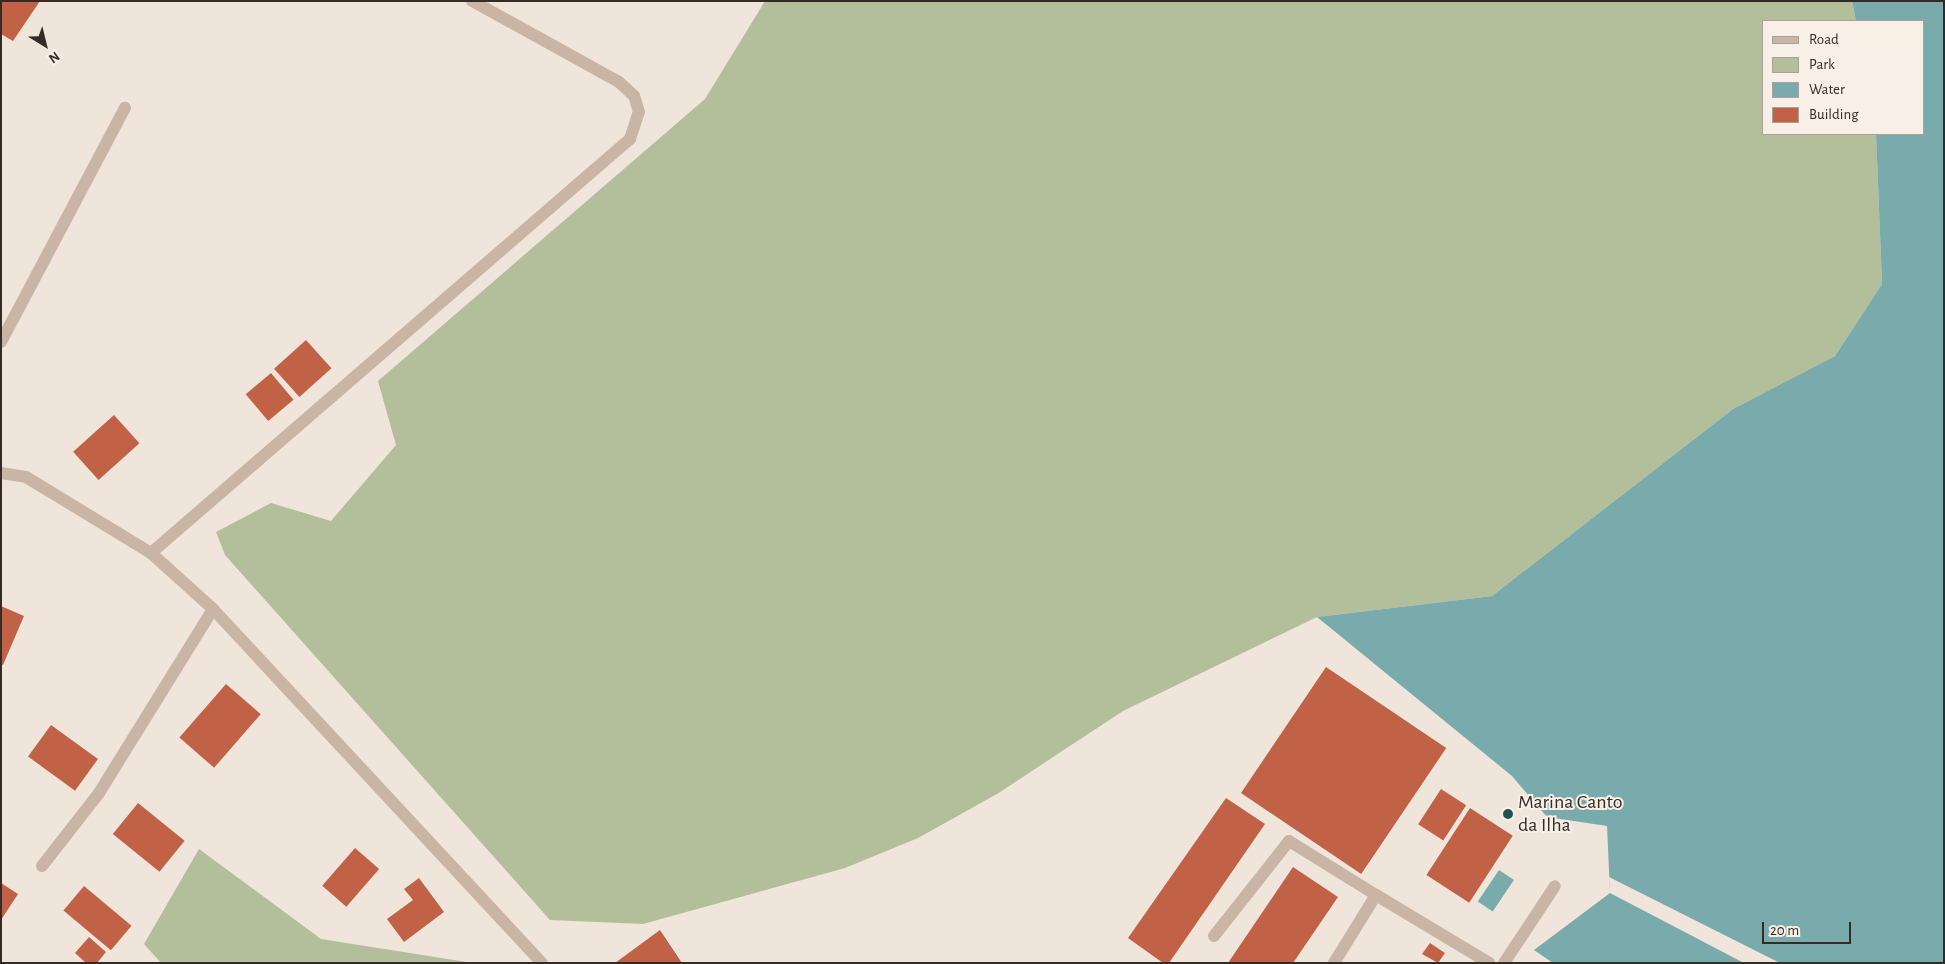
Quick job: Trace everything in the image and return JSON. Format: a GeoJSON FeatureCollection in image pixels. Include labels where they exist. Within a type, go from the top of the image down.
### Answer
{"type":"FeatureCollection","features":[{"type":"Feature","properties":{"kind":"street"},"geometry":{"type":"LineString","coordinates":[[151,554],[630,139],[639,112],[634,96],[619,82],[472,1]]}},
{"type":"Feature","properties":{"kind":"street"},"geometry":{"type":"LineString","coordinates":[[1,342],[125,108]]}},
{"type":"Feature","properties":{"kind":"street"},"geometry":{"type":"LineString","coordinates":[[1,473],[26,477],[151,554],[213,610],[542,963]]}},
{"type":"Feature","properties":{"kind":"street"},"geometry":{"type":"LineString","coordinates":[[42,866],[99,793],[213,610]]}},
{"type":"Feature","properties":{"kind":"street"},"geometry":{"type":"LineString","coordinates":[[1214,936],[1289,841],[1489,963]]}},
{"type":"Feature","properties":{"kind":"street"},"geometry":{"type":"LineString","coordinates":[[1504,963],[1555,886]]}},
{"type":"Feature","properties":{"kind":"street"},"geometry":{"type":"LineString","coordinates":[[1334,963],[1376,895]]}},
{"type":"Feature","properties":{"kind":"green space"},"geometry":{"type":"Polygon","coordinates":[[[765,1],[1852,1],[1856,20],[1762,20],[1762,135],[1876,135],[1882,284],[1835,356],[1733,409],[1492,596],[1317,617],[1123,711],[997,794],[918,838],[845,868],[643,924],[550,920],[225,555],[216,532],[271,503],[331,521],[396,445],[378,381],[705,99],[765,1]]]}},
{"type":"Feature","properties":{"kind":"green space"},"geometry":{"type":"Polygon","coordinates":[[[199,849],[321,939],[473,963],[161,963],[144,944],[199,849]]]}},
{"type":"Feature","properties":{"kind":"water"},"geometry":{"type":"Polygon","coordinates":[[[1852,1],[1944,1],[1944,963],[1553,963],[1534,950],[1610,893],[1607,826],[1547,817],[1512,776],[1317,617],[1492,596],[1733,409],[1835,356],[1882,284],[1876,135],[1925,135],[1925,20],[1856,20],[1852,1]]]}},
{"type":"Feature","properties":{"kind":"water"},"geometry":{"type":"Polygon","coordinates":[[[1499,870],[1514,880],[1493,912],[1478,902],[1499,870]]]}},
{"type":"Feature","properties":{"kind":"pier"},"geometry":{"type":"Polygon","coordinates":[[[1609,877],[1780,963],[1744,963],[1610,893],[1609,877]]]}},
{"type":"Feature","properties":{"kind":"building"},"geometry":{"type":"Polygon","coordinates":[[[1,1],[40,1],[13,41],[1,34],[1,1]]]}},
{"type":"Feature","properties":{"kind":"building"},"geometry":{"type":"Polygon","coordinates":[[[306,340],[331,368],[299,397],[274,369],[306,340]]]}},
{"type":"Feature","properties":{"kind":"building"},"geometry":{"type":"Polygon","coordinates":[[[271,373],[293,400],[268,421],[246,394],[271,373]]]}},
{"type":"Feature","properties":{"kind":"building"},"geometry":{"type":"Polygon","coordinates":[[[114,415],[139,443],[99,480],[73,452],[114,415]]]}},
{"type":"Feature","properties":{"kind":"building"},"geometry":{"type":"Polygon","coordinates":[[[1,606],[24,616],[3,665],[1,664],[1,606]]]}},
{"type":"Feature","properties":{"kind":"building"},"geometry":{"type":"Polygon","coordinates":[[[1326,667],[1446,748],[1361,874],[1241,793],[1326,667]]]}},
{"type":"Feature","properties":{"kind":"building"},"geometry":{"type":"Polygon","coordinates":[[[226,684],[261,714],[214,768],[179,738],[226,684]]]}},
{"type":"Feature","properties":{"kind":"building"},"geometry":{"type":"Polygon","coordinates":[[[51,725],[98,759],[75,791],[28,757],[51,725]]]}},
{"type":"Feature","properties":{"kind":"building"},"geometry":{"type":"Polygon","coordinates":[[[1441,789],[1466,805],[1443,841],[1418,824],[1441,789]]]}},
{"type":"Feature","properties":{"kind":"building"},"geometry":{"type":"Polygon","coordinates":[[[1226,798],[1265,824],[1169,963],[1163,963],[1128,938],[1226,798]]]}},
{"type":"Feature","properties":{"kind":"building"},"geometry":{"type":"Polygon","coordinates":[[[138,803],[185,841],[159,872],[113,834],[138,803]]]}},
{"type":"Feature","properties":{"kind":"building"},"geometry":{"type":"Polygon","coordinates":[[[1470,808],[1513,836],[1469,903],[1426,875],[1470,808]]]}},
{"type":"Feature","properties":{"kind":"building"},"geometry":{"type":"Polygon","coordinates":[[[355,848],[379,869],[346,907],[322,886],[355,848]]]}},
{"type":"Feature","properties":{"kind":"building"},"geometry":{"type":"Polygon","coordinates":[[[1293,867],[1338,897],[1293,963],[1228,963],[1293,867]]]}},
{"type":"Feature","properties":{"kind":"building"},"geometry":{"type":"Polygon","coordinates":[[[419,878],[444,912],[404,942],[387,919],[413,900],[404,889],[419,878]]]}},
{"type":"Feature","properties":{"kind":"building"},"geometry":{"type":"Polygon","coordinates":[[[1,883],[18,894],[1,920],[1,883]]]}},
{"type":"Feature","properties":{"kind":"building"},"geometry":{"type":"Polygon","coordinates":[[[84,886],[131,926],[111,950],[63,911],[84,886]]]}},
{"type":"Feature","properties":{"kind":"building"},"geometry":{"type":"Polygon","coordinates":[[[660,930],[682,963],[615,963],[660,930]]]}},
{"type":"Feature","properties":{"kind":"building"},"geometry":{"type":"Polygon","coordinates":[[[89,937],[106,952],[97,963],[86,963],[75,953],[89,937]]]}},
{"type":"Feature","properties":{"kind":"building"},"geometry":{"type":"Polygon","coordinates":[[[1430,943],[1445,953],[1438,963],[1422,954],[1430,943]]]}},
{"type":"Feature","properties":{"kind":"place","name":"Marina Canto da Ilha"},"geometry":{"type":"Point","coordinates":[1508,814]}}]}
